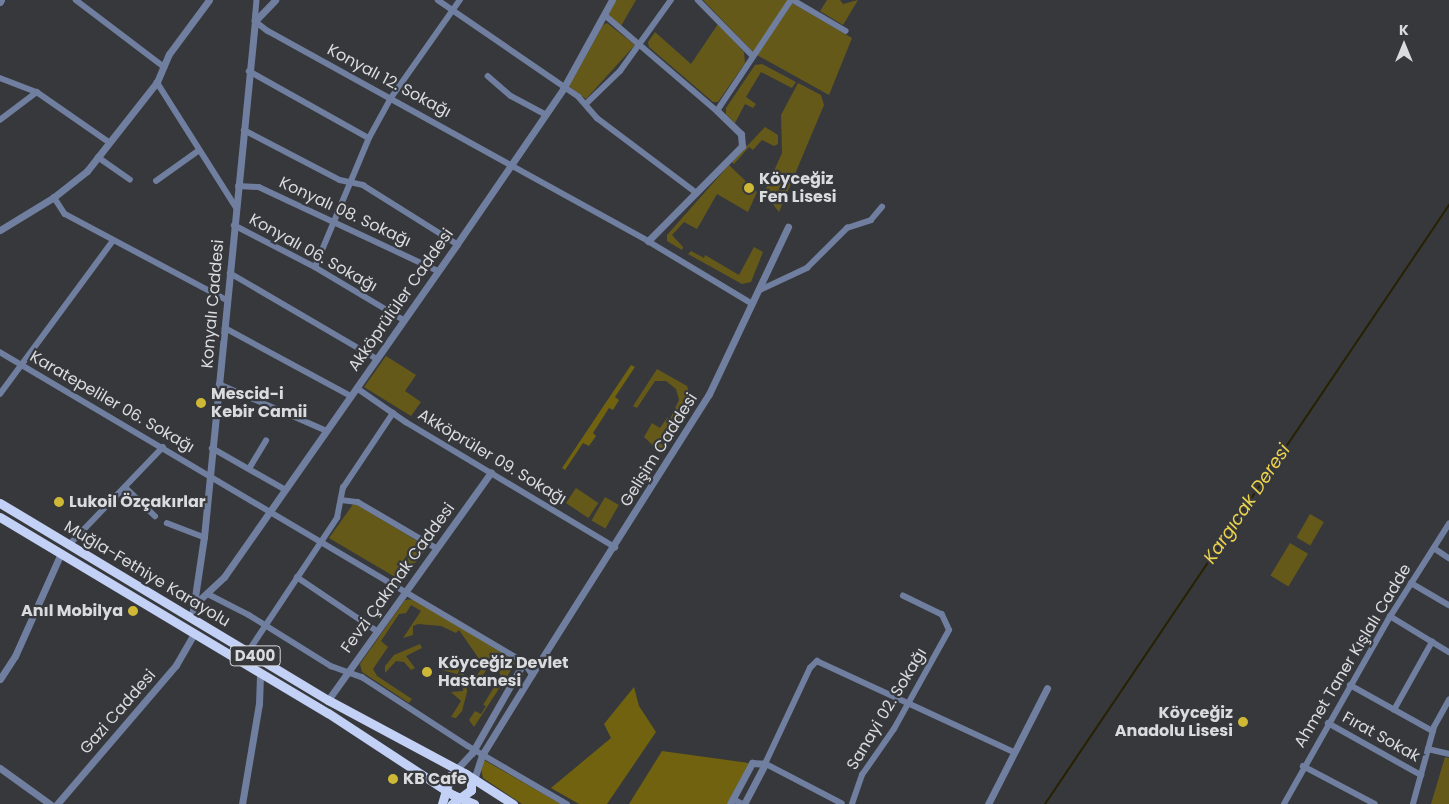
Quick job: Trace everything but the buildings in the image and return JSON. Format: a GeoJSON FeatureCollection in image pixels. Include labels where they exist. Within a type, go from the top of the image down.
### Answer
{"type":"FeatureCollection","features":[{"type":"Feature","properties":{"kind":"highway","name":"Muğla-Fethiye Karayolu"},"geometry":{"type":"LineString","coordinates":[[0,503],[328,700],[513,804]]}},
{"type":"Feature","properties":{"kind":"highway","name":"Muğla-Fethiye Karayolu"},"geometry":{"type":"LineString","coordinates":[[0,517],[347,725],[454,795],[474,804]]}},
{"type":"Feature","properties":{"kind":"highway"},"geometry":{"type":"LineString","coordinates":[[454,795],[465,776]]}},
{"type":"Feature","properties":{"kind":"highway"},"geometry":{"type":"LineString","coordinates":[[442,804],[454,795],[465,776]]}},
{"type":"Feature","properties":{"kind":"street"},"geometry":{"type":"LineString","coordinates":[[76,0],[163,66]]}},
{"type":"Feature","properties":{"kind":"street"},"geometry":{"type":"LineString","coordinates":[[0,230],[54,197],[98,158],[157,82],[163,66],[209,0]]}},
{"type":"Feature","properties":{"kind":"street"},"geometry":{"type":"LineString","coordinates":[[255,21],[257,0]]}},
{"type":"Feature","properties":{"kind":"street"},"geometry":{"type":"LineString","coordinates":[[255,21],[275,0]]}},
{"type":"Feature","properties":{"kind":"street"},"geometry":{"type":"LineString","coordinates":[[438,0],[586,104],[597,118],[697,194]]}},
{"type":"Feature","properties":{"kind":"street"},"geometry":{"type":"LineString","coordinates":[[315,267],[369,138],[390,98],[460,0]]}},
{"type":"Feature","properties":{"kind":"street","name":"Akköprülüler Caddesi"},"geometry":{"type":"LineString","coordinates":[[195,604],[208,594],[271,511],[457,244],[563,89],[612,0]]}},
{"type":"Feature","properties":{"kind":"street"},"geometry":{"type":"LineString","coordinates":[[586,104],[640,45],[671,0]]}},
{"type":"Feature","properties":{"kind":"street"},"geometry":{"type":"LineString","coordinates":[[698,0],[753,56]]}},
{"type":"Feature","properties":{"kind":"street"},"geometry":{"type":"LineString","coordinates":[[717,111],[792,0],[846,31]]}},
{"type":"Feature","properties":{"kind":"street"},"geometry":{"type":"LineString","coordinates":[[605,15],[717,111],[741,134],[743,143],[697,194],[648,241]]}},
{"type":"Feature","properties":{"kind":"street","name":"Konyalı Caddesi"},"geometry":{"type":"LineString","coordinates":[[192,617],[204,538],[255,21]]}},
{"type":"Feature","properties":{"kind":"street","name":"Konyalı 12. Sokağı"},"geometry":{"type":"LineString","coordinates":[[255,21],[648,241],[753,304]]}},
{"type":"Feature","properties":{"kind":"street"},"geometry":{"type":"LineString","coordinates":[[249,71],[369,138]]}},
{"type":"Feature","properties":{"kind":"street"},"geometry":{"type":"LineString","coordinates":[[488,76],[511,96],[546,114]]}},
{"type":"Feature","properties":{"kind":"street"},"geometry":{"type":"LineString","coordinates":[[0,78],[37,92],[109,142]]}},
{"type":"Feature","properties":{"kind":"street"},"geometry":{"type":"LineString","coordinates":[[157,82],[174,105],[198,151],[236,207]]}},
{"type":"Feature","properties":{"kind":"street"},"geometry":{"type":"LineString","coordinates":[[0,120],[37,92]]}},
{"type":"Feature","properties":{"kind":"street"},"geometry":{"type":"LineString","coordinates":[[244,130],[350,182],[363,185],[457,244]]}},
{"type":"Feature","properties":{"kind":"street"},"geometry":{"type":"LineString","coordinates":[[156,181],[198,151]]}},
{"type":"Feature","properties":{"kind":"street"},"geometry":{"type":"LineString","coordinates":[[98,158],[130,179]]}},
{"type":"Feature","properties":{"kind":"street","name":"Konyalı 08. Sokağı"},"geometry":{"type":"LineString","coordinates":[[238,186],[259,187],[438,271]]}},
{"type":"Feature","properties":{"kind":"street"},"geometry":{"type":"LineString","coordinates":[[54,197],[62,211],[113,241],[227,300]]}},
{"type":"Feature","properties":{"kind":"street"},"geometry":{"type":"LineString","coordinates":[[760,290],[807,268],[847,228],[871,220],[882,207]]}},
{"type":"Feature","properties":{"kind":"street","name":"Konyalı 06. Sokağı"},"geometry":{"type":"LineString","coordinates":[[234,225],[315,267],[404,320]]}},
{"type":"Feature","properties":{"kind":"street","name":"Gelişim Caddesi"},"geometry":{"type":"LineString","coordinates":[[465,776],[482,755],[532,674],[616,547],[709,394],[760,290],[788,227]]}},
{"type":"Feature","properties":{"kind":"street"},"geometry":{"type":"LineString","coordinates":[[0,394],[20,364],[40,343],[113,241]]}},
{"type":"Feature","properties":{"kind":"street"},"geometry":{"type":"LineString","coordinates":[[230,273],[377,359]]}},
{"type":"Feature","properties":{"kind":"street"},"geometry":{"type":"LineString","coordinates":[[225,328],[351,396]]}},
{"type":"Feature","properties":{"kind":"street","name":"Karatepeliler 06. Sokağı"},"geometry":{"type":"LineString","coordinates":[[0,352],[322,540],[524,662]]}},
{"type":"Feature","properties":{"kind":"street"},"geometry":{"type":"LineString","coordinates":[[219,384],[327,431]]}},
{"type":"Feature","properties":{"kind":"street","name":"Akköprüler 09. Sokağı"},"geometry":{"type":"LineString","coordinates":[[357,388],[393,412],[616,547]]}},
{"type":"Feature","properties":{"kind":"street"},"geometry":{"type":"LineString","coordinates":[[248,652],[340,513],[343,488],[393,412]]}},
{"type":"Feature","properties":{"kind":"street"},"geometry":{"type":"LineString","coordinates":[[249,469],[266,441]]}},
{"type":"Feature","properties":{"kind":"street"},"geometry":{"type":"LineString","coordinates":[[70,544],[163,448]]}},
{"type":"Feature","properties":{"kind":"street"},"geometry":{"type":"LineString","coordinates":[[212,448],[286,490]]}},
{"type":"Feature","properties":{"kind":"street","name":"Fevzi Çakmak Caddesi"},"geometry":{"type":"LineString","coordinates":[[328,700],[491,472]]}},
{"type":"Feature","properties":{"kind":"street"},"geometry":{"type":"LineString","coordinates":[[125,487],[155,516]]}},
{"type":"Feature","properties":{"kind":"street"},"geometry":{"type":"LineString","coordinates":[[341,500],[358,502],[436,548]]}},
{"type":"Feature","properties":{"kind":"street"},"geometry":{"type":"LineString","coordinates":[[167,523],[204,538]]}},
{"type":"Feature","properties":{"kind":"street","name":"Ahmet Taner Kışlalı Cadde"},"geometry":{"type":"LineString","coordinates":[[1284,804],[1303,766],[1390,616],[1449,524]]}},
{"type":"Feature","properties":{"kind":"street"},"geometry":{"type":"LineString","coordinates":[[1434,548],[1449,558]]}},
{"type":"Feature","properties":{"kind":"street"},"geometry":{"type":"LineString","coordinates":[[0,679],[15,656],[61,553]]}},
{"type":"Feature","properties":{"kind":"street"},"geometry":{"type":"LineString","coordinates":[[297,577],[377,631]]}},
{"type":"Feature","properties":{"kind":"street"},"geometry":{"type":"LineString","coordinates":[[1412,583],[1449,604]]}},
{"type":"Feature","properties":{"kind":"street"},"geometry":{"type":"LineString","coordinates":[[208,594],[266,625],[331,666],[362,677],[482,755],[567,804]]}},
{"type":"Feature","properties":{"kind":"street","name":"Sanayi 02. Sokağı"},"geometry":{"type":"LineString","coordinates":[[852,804],[862,775],[909,703],[949,630],[942,615],[903,596]]}},
{"type":"Feature","properties":{"kind":"street"},"geometry":{"type":"LineString","coordinates":[[1390,616],[1449,652]]}},
{"type":"Feature","properties":{"kind":"street","name":"Gazi Caddesi"},"geometry":{"type":"LineString","coordinates":[[57,804],[184,655],[194,634]]}},
{"type":"Feature","properties":{"kind":"street"},"geometry":{"type":"LineString","coordinates":[[1394,710],[1432,642]]}},
{"type":"Feature","properties":{"kind":"street"},"geometry":{"type":"LineString","coordinates":[[842,804],[765,764],[752,763],[732,801],[743,804],[765,764],[817,661],[1014,752]]}},
{"type":"Feature","properties":{"kind":"street"},"geometry":{"type":"LineString","coordinates":[[465,776],[474,750],[524,662],[532,674]]}},
{"type":"Feature","properties":{"kind":"street"},"geometry":{"type":"LineString","coordinates":[[242,804],[259,704],[260,673]]}},
{"type":"Feature","properties":{"kind":"street"},"geometry":{"type":"LineString","coordinates":[[1350,685],[1433,731]]}},
{"type":"Feature","properties":{"kind":"street"},"geometry":{"type":"LineString","coordinates":[[988,804],[1047,688]]}},
{"type":"Feature","properties":{"kind":"street"},"geometry":{"type":"LineString","coordinates":[[1413,804],[1433,731],[1449,700]]}},
{"type":"Feature","properties":{"kind":"street","name":"Fırat Sokak"},"geometry":{"type":"LineString","coordinates":[[1328,723],[1421,775]]}},
{"type":"Feature","properties":{"kind":"street"},"geometry":{"type":"LineString","coordinates":[[1428,749],[1449,754]]}},
{"type":"Feature","properties":{"kind":"street"},"geometry":{"type":"LineString","coordinates":[[1303,766],[1375,804]]}},
{"type":"Feature","properties":{"kind":"street"},"geometry":{"type":"LineString","coordinates":[[0,768],[50,804]]}},
{"type":"Feature","properties":{"kind":"shaded area"},"geometry":{"type":"Polygon","coordinates":[[[616,0],[636,0],[621,26],[608,15],[616,0]]]}},
{"type":"Feature","properties":{"kind":"shaded area"},"geometry":{"type":"Polygon","coordinates":[[[703,0],[788,0],[753,52],[703,0]]]}},
{"type":"Feature","properties":{"kind":"shaded area"},"geometry":{"type":"Polygon","coordinates":[[[827,0],[840,0],[843,4],[858,0],[843,25],[820,11],[827,0]]]}},
{"type":"Feature","properties":{"kind":"shaded area"},"geometry":{"type":"Polygon","coordinates":[[[792,3],[852,38],[829,95],[757,55],[792,3]]]}},
{"type":"Feature","properties":{"kind":"shaded area"},"geometry":{"type":"Polygon","coordinates":[[[607,23],[635,45],[586,99],[569,86],[603,25],[607,23]]]}},
{"type":"Feature","properties":{"kind":"shaded area"},"geometry":{"type":"Polygon","coordinates":[[[718,24],[744,52],[745,63],[718,102],[713,102],[649,47],[648,42],[655,32],[691,64],[718,24]]]}},
{"type":"Feature","properties":{"kind":"shaded area"},"geometry":{"type":"Polygon","coordinates":[[[762,64],[796,82],[792,88],[761,72],[746,97],[756,104],[753,108],[745,104],[735,123],[726,114],[726,108],[755,65],[762,64]]]}},
{"type":"Feature","properties":{"kind":"shaded area"},"geometry":{"type":"Polygon","coordinates":[[[798,83],[821,95],[824,105],[779,212],[764,193],[782,153],[781,115],[798,83]]]}},
{"type":"Feature","properties":{"kind":"shaded area"},"geometry":{"type":"Polygon","coordinates":[[[765,127],[778,135],[778,144],[774,146],[762,140],[753,150],[749,147],[734,164],[732,162],[765,127]]]}},
{"type":"Feature","properties":{"kind":"shaded area"},"geometry":{"type":"Polygon","coordinates":[[[729,165],[757,192],[748,212],[717,194],[697,229],[684,222],[672,235],[683,247],[682,250],[667,241],[667,235],[729,165]]]}},
{"type":"Feature","properties":{"kind":"shaded area"},"geometry":{"type":"Polygon","coordinates":[[[754,247],[763,252],[751,282],[742,284],[688,254],[691,251],[704,258],[705,255],[739,275],[754,247]]]}},
{"type":"Feature","properties":{"kind":"shaded area"},"geometry":{"type":"Polygon","coordinates":[[[386,356],[416,375],[405,391],[421,402],[411,416],[364,387],[386,356]]]}},
{"type":"Feature","properties":{"kind":"shaded area"},"geometry":{"type":"Polygon","coordinates":[[[631,365],[635,367],[615,397],[619,400],[613,410],[609,408],[593,433],[596,436],[589,446],[583,443],[565,470],[562,468],[631,365]]]}},
{"type":"Feature","properties":{"kind":"shaded area"},"geometry":{"type":"Polygon","coordinates":[[[657,369],[687,386],[692,402],[660,452],[644,437],[652,423],[660,428],[667,418],[670,419],[679,400],[676,389],[666,381],[655,381],[637,408],[633,406],[657,369]]]}},
{"type":"Feature","properties":{"kind":"shaded area"},"geometry":{"type":"Polygon","coordinates":[[[576,488],[598,503],[588,518],[566,503],[576,488]]]}},
{"type":"Feature","properties":{"kind":"shaded area"},"geometry":{"type":"Polygon","coordinates":[[[605,497],[619,505],[605,528],[592,520],[605,497]]]}},
{"type":"Feature","properties":{"kind":"shaded area"},"geometry":{"type":"Polygon","coordinates":[[[354,503],[424,545],[425,550],[406,576],[395,577],[329,538],[354,503]]]}},
{"type":"Feature","properties":{"kind":"shaded area"},"geometry":{"type":"Polygon","coordinates":[[[1310,514],[1324,522],[1310,545],[1296,537],[1310,514]]]}},
{"type":"Feature","properties":{"kind":"shaded area"},"geometry":{"type":"Polygon","coordinates":[[[1290,543],[1308,554],[1288,586],[1270,576],[1290,543]]]}},
{"type":"Feature","properties":{"kind":"shaded area"},"geometry":{"type":"Polygon","coordinates":[[[415,599],[514,660],[515,664],[474,727],[469,720],[475,711],[481,714],[486,706],[483,705],[501,676],[499,672],[487,669],[477,684],[477,675],[484,666],[459,630],[456,633],[441,626],[418,624],[413,626],[413,635],[403,638],[421,611],[411,605],[406,613],[399,614],[381,641],[388,647],[373,669],[377,676],[412,699],[409,703],[362,672],[360,664],[405,600],[415,599]]]}},
{"type":"Feature","properties":{"kind":"shaded area"},"geometry":{"type":"Polygon","coordinates":[[[420,644],[422,648],[406,656],[415,668],[411,670],[404,662],[396,661],[385,673],[385,666],[394,655],[420,644]]]}},
{"type":"Feature","properties":{"kind":"shaded area"},"geometry":{"type":"Polygon","coordinates":[[[458,667],[466,677],[467,692],[462,711],[456,718],[451,717],[461,701],[451,692],[463,691],[464,676],[442,670],[458,667]]]}},
{"type":"Feature","properties":{"kind":"shaded area"},"geometry":{"type":"Polygon","coordinates":[[[634,687],[639,706],[656,732],[607,804],[579,804],[551,788],[611,738],[604,724],[634,687]]]}},
{"type":"Feature","properties":{"kind":"shaded area"},"geometry":{"type":"Polygon","coordinates":[[[662,751],[749,763],[727,804],[629,804],[662,751]]]}},
{"type":"Feature","properties":{"kind":"shaded area"},"geometry":{"type":"Polygon","coordinates":[[[1445,757],[1449,758],[1449,804],[1431,804],[1445,757]]]}},
{"type":"Feature","properties":{"kind":"shaded area"},"geometry":{"type":"Polygon","coordinates":[[[484,760],[561,804],[522,804],[483,778],[481,768],[484,760]]]}},
{"type":"Feature","properties":{"kind":"waterway","name":"Kargıcak Deresi"},"geometry":{"type":"LineString","coordinates":[[1045,804],[1449,205]]}},
{"type":"Feature","properties":{"kind":"place","name":"Köyceğiz Fen Lisesi"},"geometry":{"type":"Point","coordinates":[749,188]}},
{"type":"Feature","properties":{"kind":"place","name":"Mescid-i Kebir Camii"},"geometry":{"type":"Point","coordinates":[201,403]}},
{"type":"Feature","properties":{"kind":"place","name":"Lukoil Özçakırlar"},"geometry":{"type":"Point","coordinates":[59,502]}},
{"type":"Feature","properties":{"kind":"place","name":"Anıl Mobilya"},"geometry":{"type":"Point","coordinates":[133,611]}},
{"type":"Feature","properties":{"kind":"place","name":"Köyceğiz Devlet Hastanesi"},"geometry":{"type":"Point","coordinates":[427,672]}},
{"type":"Feature","properties":{"kind":"place","name":"Köyceğiz Anadolu Lisesi"},"geometry":{"type":"Point","coordinates":[1243,722]}},
{"type":"Feature","properties":{"kind":"place","name":"KB Cafe"},"geometry":{"type":"Point","coordinates":[393,779]}}]}
